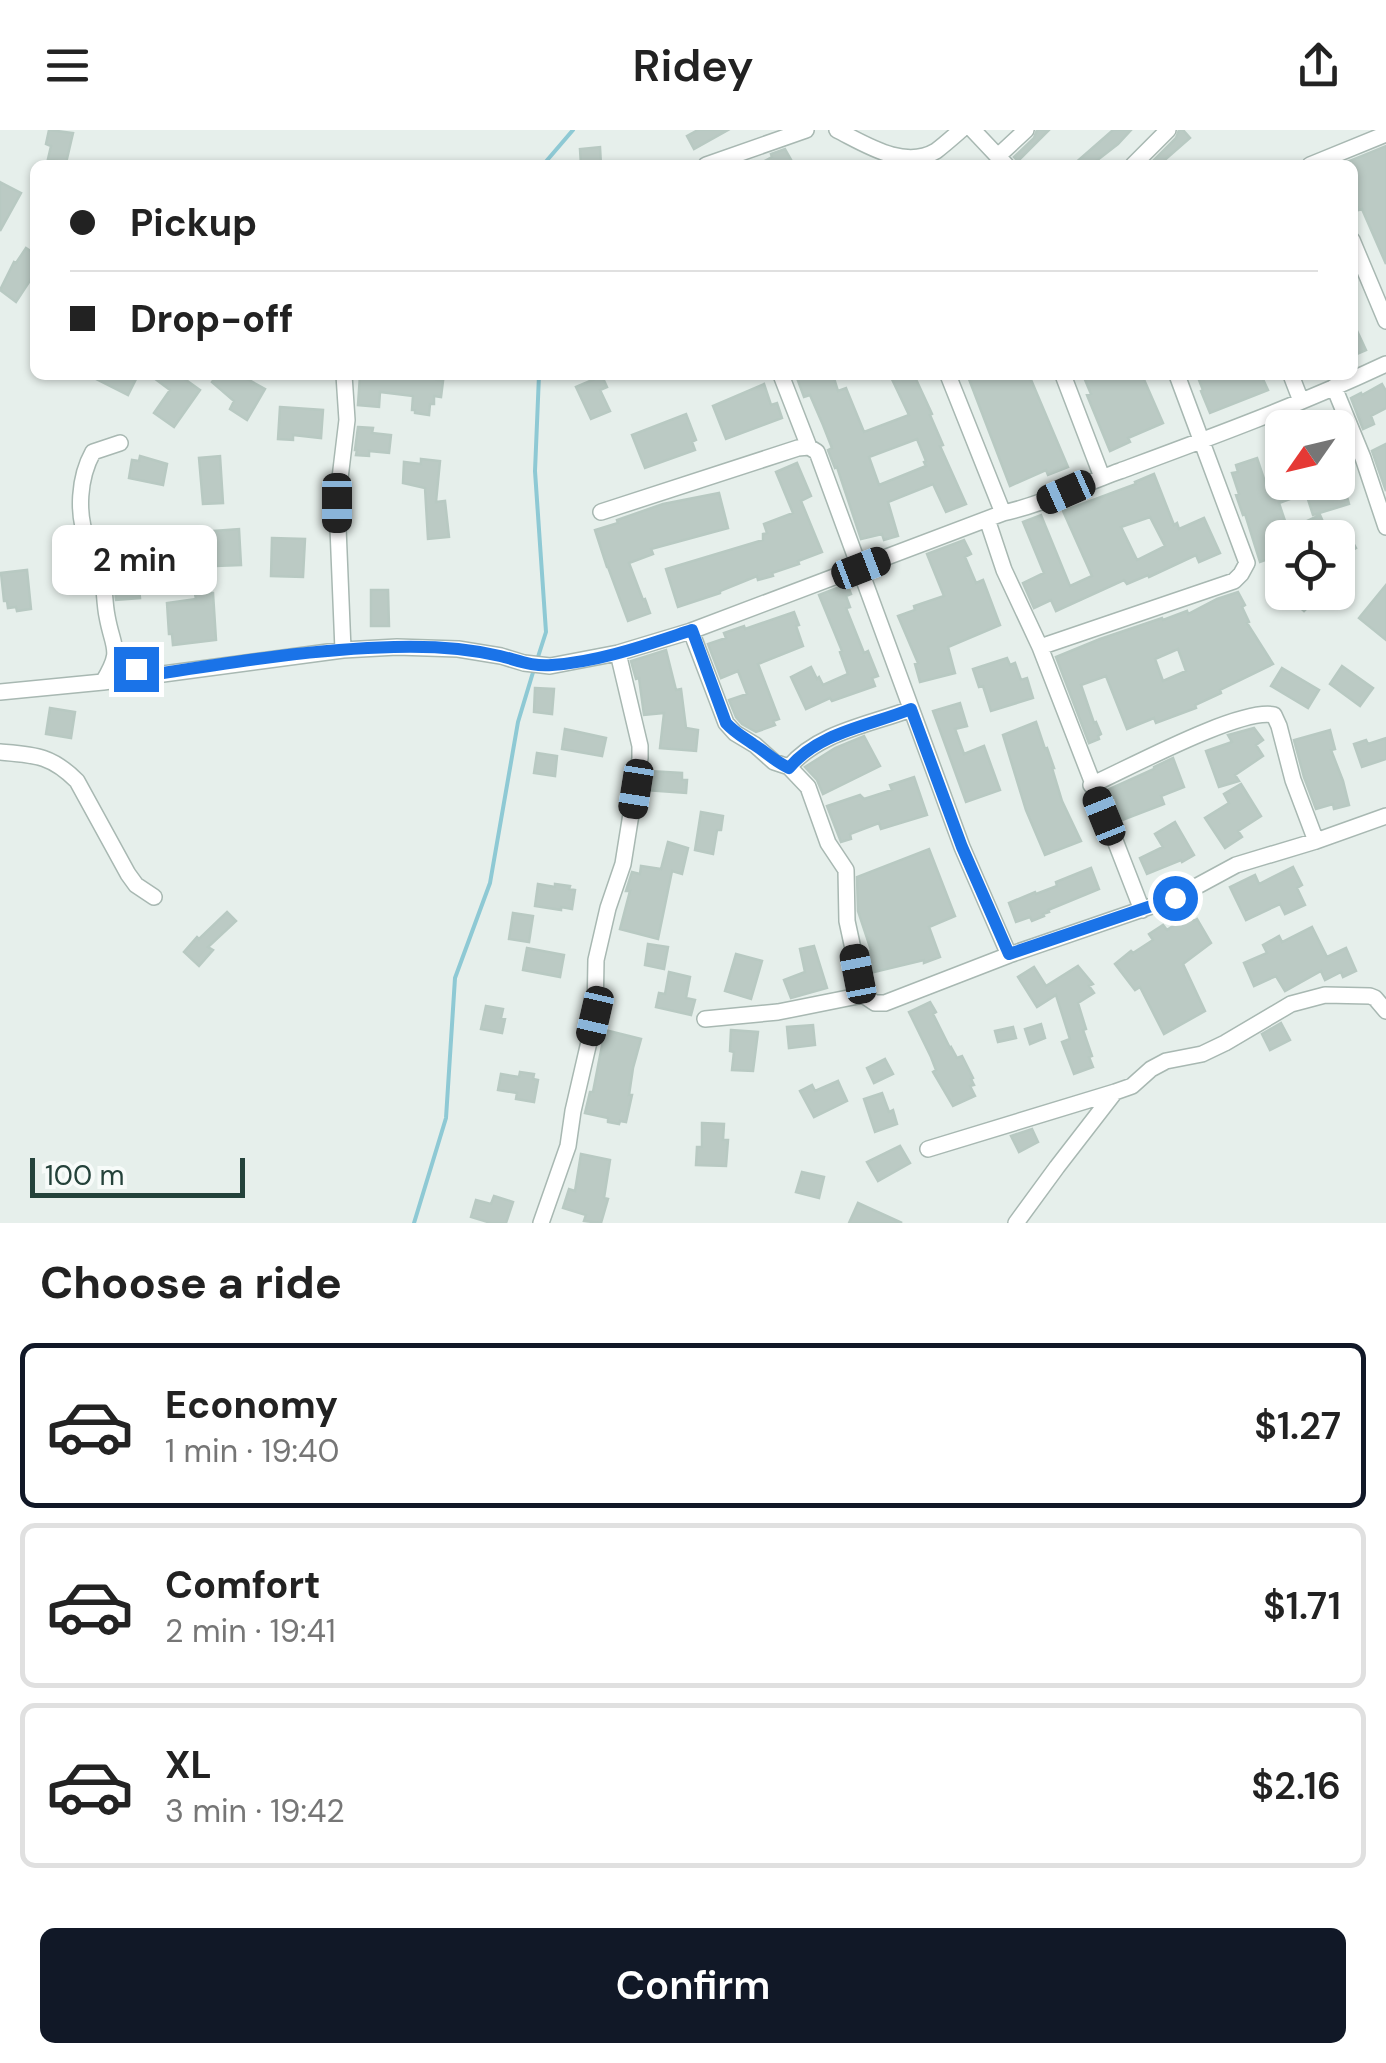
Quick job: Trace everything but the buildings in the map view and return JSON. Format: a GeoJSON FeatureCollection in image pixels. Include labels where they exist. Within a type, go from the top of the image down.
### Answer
{"type":"FeatureCollection","features":[{"type":"Feature","properties":{"kind":"street"},"geometry":{"type":"LineString","coordinates":[[720,160],[806,130]]}},
{"type":"Feature","properties":{"kind":"street"},"geometry":{"type":"LineString","coordinates":[[837,130],[878,151],[907,158],[936,151],[960,130]]}},
{"type":"Feature","properties":{"kind":"street"},"geometry":{"type":"LineString","coordinates":[[973,130],[1001,160]]}},
{"type":"Feature","properties":{"kind":"street"},"geometry":{"type":"LineString","coordinates":[[1003,160],[1026,130]]}},
{"type":"Feature","properties":{"kind":"street"},"geometry":{"type":"LineString","coordinates":[[1138,160],[1168,130]]}},
{"type":"Feature","properties":{"kind":"street"},"geometry":{"type":"LineString","coordinates":[[1326,160],[1386,134]]}},
{"type":"Feature","properties":{"kind":"street"},"geometry":{"type":"LineString","coordinates":[[1358,254],[1386,321]]}},
{"type":"Feature","properties":{"kind":"street"},"geometry":{"type":"LineString","coordinates":[[1358,377],[1386,364]]}},
{"type":"Feature","properties":{"kind":"street"},"geometry":{"type":"LineString","coordinates":[[343,650],[337,503],[347,420],[344,380]]}},
{"type":"Feature","properties":{"kind":"street"},"geometry":{"type":"LineString","coordinates":[[783,380],[861,568],[962,847],[1009,954]]}},
{"type":"Feature","properties":{"kind":"street"},"geometry":{"type":"LineString","coordinates":[[950,380],[995,516],[1004,570],[1040,646],[1142,910]]}},
{"type":"Feature","properties":{"kind":"street"},"geometry":{"type":"LineString","coordinates":[[1065,380],[1102,478]]}},
{"type":"Feature","properties":{"kind":"street"},"geometry":{"type":"LineString","coordinates":[[1040,646],[1234,581],[1242,574],[1247,564],[1179,380]]}},
{"type":"Feature","properties":{"kind":"street"},"geometry":{"type":"LineString","coordinates":[[1293,380],[1301,401]]}},
{"type":"Feature","properties":{"kind":"street"},"geometry":{"type":"LineString","coordinates":[[0,692],[397,646],[458,649],[550,666],[618,654],[995,516],[1036,505],[1351,380]]}},
{"type":"Feature","properties":{"kind":"street"},"geometry":{"type":"LineString","coordinates":[[1334,388],[1386,526]]}},
{"type":"Feature","properties":{"kind":"street"},"geometry":{"type":"LineString","coordinates":[[103,682],[117,652],[107,617],[101,567],[86,538],[81,500],[85,466],[93,452],[120,442]]}},
{"type":"Feature","properties":{"kind":"street"},"geometry":{"type":"LineString","coordinates":[[601,512],[810,447]]}},
{"type":"Feature","properties":{"kind":"street"},"geometry":{"type":"LineString","coordinates":[[692,630],[726,723],[774,762],[789,768],[808,788],[828,843],[846,870],[847,920],[863,995]]}},
{"type":"Feature","properties":{"kind":"street"},"geometry":{"type":"LineString","coordinates":[[117,652],[144,676]]}},
{"type":"Feature","properties":{"kind":"street"},"geometry":{"type":"LineString","coordinates":[[542,1223],[568,1146],[595,1016],[596,960],[623,864],[640,758],[618,654]]}},
{"type":"Feature","properties":{"kind":"street"},"geometry":{"type":"LineString","coordinates":[[789,768],[812,746],[911,709]]}},
{"type":"Feature","properties":{"kind":"street"},"geometry":{"type":"LineString","coordinates":[[1091,785],[1216,727],[1262,712],[1274,716],[1279,726],[1293,780],[1316,841]]}},
{"type":"Feature","properties":{"kind":"street"},"geometry":{"type":"LineString","coordinates":[[0,752],[44,756],[65,769],[77,781],[128,874],[154,897]]}},
{"type":"Feature","properties":{"kind":"street"},"geometry":{"type":"LineString","coordinates":[[704,1019],[778,1012],[863,995],[885,1004],[1009,954],[1175,898],[1236,865],[1386,816]]}},
{"type":"Feature","properties":{"kind":"street"},"geometry":{"type":"LineString","coordinates":[[928,1149],[1132,1086],[1152,1068],[1226,1043],[1291,1004],[1325,995],[1365,996],[1375,998],[1386,1011]]}},
{"type":"Feature","properties":{"kind":"street"},"geometry":{"type":"LineString","coordinates":[[1016,1223],[1116,1092]]}},
{"type":"Feature","properties":{"kind":"waterway"},"geometry":{"type":"LineString","coordinates":[[547,160],[573,130]]}},
{"type":"Feature","properties":{"kind":"waterway"},"geometry":{"type":"LineString","coordinates":[[537,660],[546,632],[535,471],[539,380]]}},
{"type":"Feature","properties":{"kind":"waterway"},"geometry":{"type":"LineString","coordinates":[[414,1223],[446,1118],[455,978],[490,883],[518,722],[534,669]]}},
{"type":"Feature","properties":{"kind":"route"},"geometry":{"type":"LineString","coordinates":[[136,669],[144,676],[397,646],[458,649],[550,666],[618,654],[692,630],[726,723],[774,762],[789,768],[812,746],[911,709],[962,847],[1009,954],[1175,898]]}}]}
